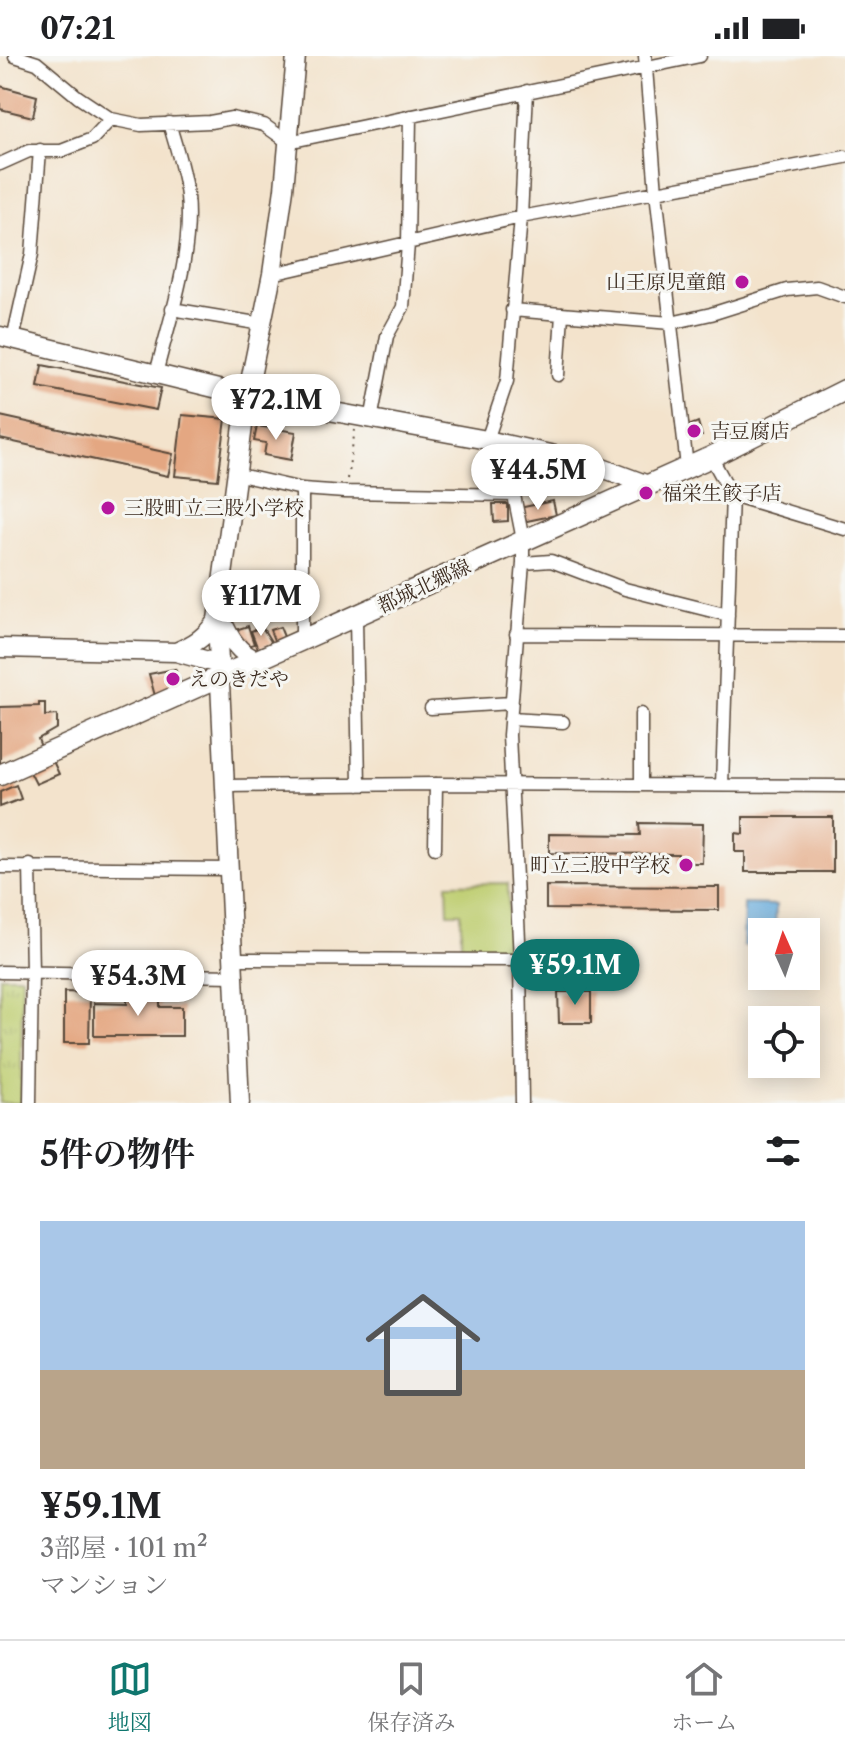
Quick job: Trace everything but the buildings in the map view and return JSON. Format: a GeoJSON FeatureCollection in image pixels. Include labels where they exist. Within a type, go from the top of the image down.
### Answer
{"type":"FeatureCollection","features":[{"type":"Feature","properties":{"kind":"main road","name":"都城北郷線"},"geometry":{"type":"LineString","coordinates":[[0,775],[219,671],[259,661],[711,457],[845,390]]}},
{"type":"Feature","properties":{"kind":"street"},"geometry":{"type":"LineString","coordinates":[[15,56],[37,63],[111,119],[141,125],[232,118],[249,120],[264,125],[288,142],[527,91],[646,61],[700,56]]}},
{"type":"Feature","properties":{"kind":"street"},"geometry":{"type":"LineString","coordinates":[[240,1103],[217,616],[247,396],[272,274],[284,189],[296,56]]}},
{"type":"Feature","properties":{"kind":"street"},"geometry":{"type":"LineString","coordinates":[[646,61],[656,192],[687,467]]}},
{"type":"Feature","properties":{"kind":"street"},"geometry":{"type":"LineString","coordinates":[[487,440],[507,381],[521,217],[527,91]]}},
{"type":"Feature","properties":{"kind":"street"},"geometry":{"type":"LineString","coordinates":[[364,418],[387,336],[403,307],[408,244],[410,116]]}},
{"type":"Feature","properties":{"kind":"street"},"geometry":{"type":"LineString","coordinates":[[0,164],[29,151],[61,151],[92,139],[111,119]]}},
{"type":"Feature","properties":{"kind":"street"},"geometry":{"type":"LineString","coordinates":[[156,374],[186,238],[187,200],[183,169],[169,123]]}},
{"type":"Feature","properties":{"kind":"street"},"geometry":{"type":"LineString","coordinates":[[40,150],[32,254],[6,338],[247,396],[487,440],[586,462],[648,485]]}},
{"type":"Feature","properties":{"kind":"street"},"geometry":{"type":"LineString","coordinates":[[272,274],[521,217],[845,157]]}},
{"type":"Feature","properties":{"kind":"street"},"geometry":{"type":"LineString","coordinates":[[512,310],[671,323],[787,290],[817,287],[845,297]]}},
{"type":"Feature","properties":{"kind":"street"},"geometry":{"type":"LineString","coordinates":[[172,309],[262,324]]}},
{"type":"Feature","properties":{"kind":"street"},"geometry":{"type":"LineString","coordinates":[[558,375],[562,314]]}},
{"type":"Feature","properties":{"kind":"street"},"geometry":{"type":"LineString","coordinates":[[522,1103],[520,960],[510,719],[523,563],[523,540],[514,495],[523,450]]}},
{"type":"Feature","properties":{"kind":"street"},"geometry":{"type":"LineString","coordinates":[[711,457],[732,495],[722,785]]}},
{"type":"Feature","properties":{"kind":"street"},"geometry":{"type":"LineString","coordinates":[[235,474],[302,489],[514,495]]}},
{"type":"Feature","properties":{"kind":"street"},"geometry":{"type":"LineString","coordinates":[[302,489],[302,641]]}},
{"type":"Feature","properties":{"kind":"street"},"geometry":{"type":"LineString","coordinates":[[732,495],[845,529]]}},
{"type":"Feature","properties":{"kind":"street"},"geometry":{"type":"LineString","coordinates":[[523,563],[551,561],[625,589],[728,615]]}},
{"type":"Feature","properties":{"kind":"street"},"geometry":{"type":"LineString","coordinates":[[176,652],[209,633],[217,616]]}},
{"type":"Feature","properties":{"kind":"street"},"geometry":{"type":"LineString","coordinates":[[217,616],[236,647],[259,661]]}},
{"type":"Feature","properties":{"kind":"street"},"geometry":{"type":"LineString","coordinates":[[356,618],[359,785]]}},
{"type":"Feature","properties":{"kind":"street"},"geometry":{"type":"LineString","coordinates":[[516,634],[845,636]]}},
{"type":"Feature","properties":{"kind":"street"},"geometry":{"type":"LineString","coordinates":[[0,648],[176,652],[219,671]]}},
{"type":"Feature","properties":{"kind":"street"},"geometry":{"type":"LineString","coordinates":[[431,708],[511,703]]}},
{"type":"Feature","properties":{"kind":"street"},"geometry":{"type":"LineString","coordinates":[[641,714],[641,784]]}},
{"type":"Feature","properties":{"kind":"street"},"geometry":{"type":"LineString","coordinates":[[510,719],[563,722]]}},
{"type":"Feature","properties":{"kind":"street"},"geometry":{"type":"LineString","coordinates":[[435,848],[436,784]]}},
{"type":"Feature","properties":{"kind":"street"},"geometry":{"type":"LineString","coordinates":[[224,786],[845,786]]}},
{"type":"Feature","properties":{"kind":"street"},"geometry":{"type":"LineString","coordinates":[[30,865],[30,1103]]}},
{"type":"Feature","properties":{"kind":"street"},"geometry":{"type":"LineString","coordinates":[[0,867],[229,869]]}},
{"type":"Feature","properties":{"kind":"street"},"geometry":{"type":"LineString","coordinates":[[0,972],[520,960]]}},
{"type":"Feature","properties":{"kind":"path"},"geometry":{"type":"LineString","coordinates":[[345,492],[364,418]]}},
{"type":"Feature","properties":{"kind":"green space"},"geometry":{"type":"Polygon","coordinates":[[[508,883],[509,950],[461,951],[461,913],[448,913],[447,884],[508,883]]]}},
{"type":"Feature","properties":{"kind":"green space"},"geometry":{"type":"Polygon","coordinates":[[[0,976],[22,976],[21,1103],[0,1103],[0,976]]]}},
{"type":"Feature","properties":{"kind":"water"},"geometry":{"type":"Polygon","coordinates":[[[744,904],[776,905],[776,918],[748,918],[748,946],[743,946],[744,904]]]}},
{"type":"Feature","properties":{"kind":"place","name":"山王原児童館"},"geometry":{"type":"Point","coordinates":[742,282]}},
{"type":"Feature","properties":{"kind":"place","name":"吉豆腐店"},"geometry":{"type":"Point","coordinates":[694,431]}},
{"type":"Feature","properties":{"kind":"place","name":"福栄生餃子店"},"geometry":{"type":"Point","coordinates":[646,493]}},
{"type":"Feature","properties":{"kind":"place","name":"三股町立三股小学校"},"geometry":{"type":"Point","coordinates":[108,508]}},
{"type":"Feature","properties":{"kind":"place","name":"えのきだや"},"geometry":{"type":"Point","coordinates":[173,679]}},
{"type":"Feature","properties":{"kind":"place","name":"町立三股中学校"},"geometry":{"type":"Point","coordinates":[686,865]}}]}
